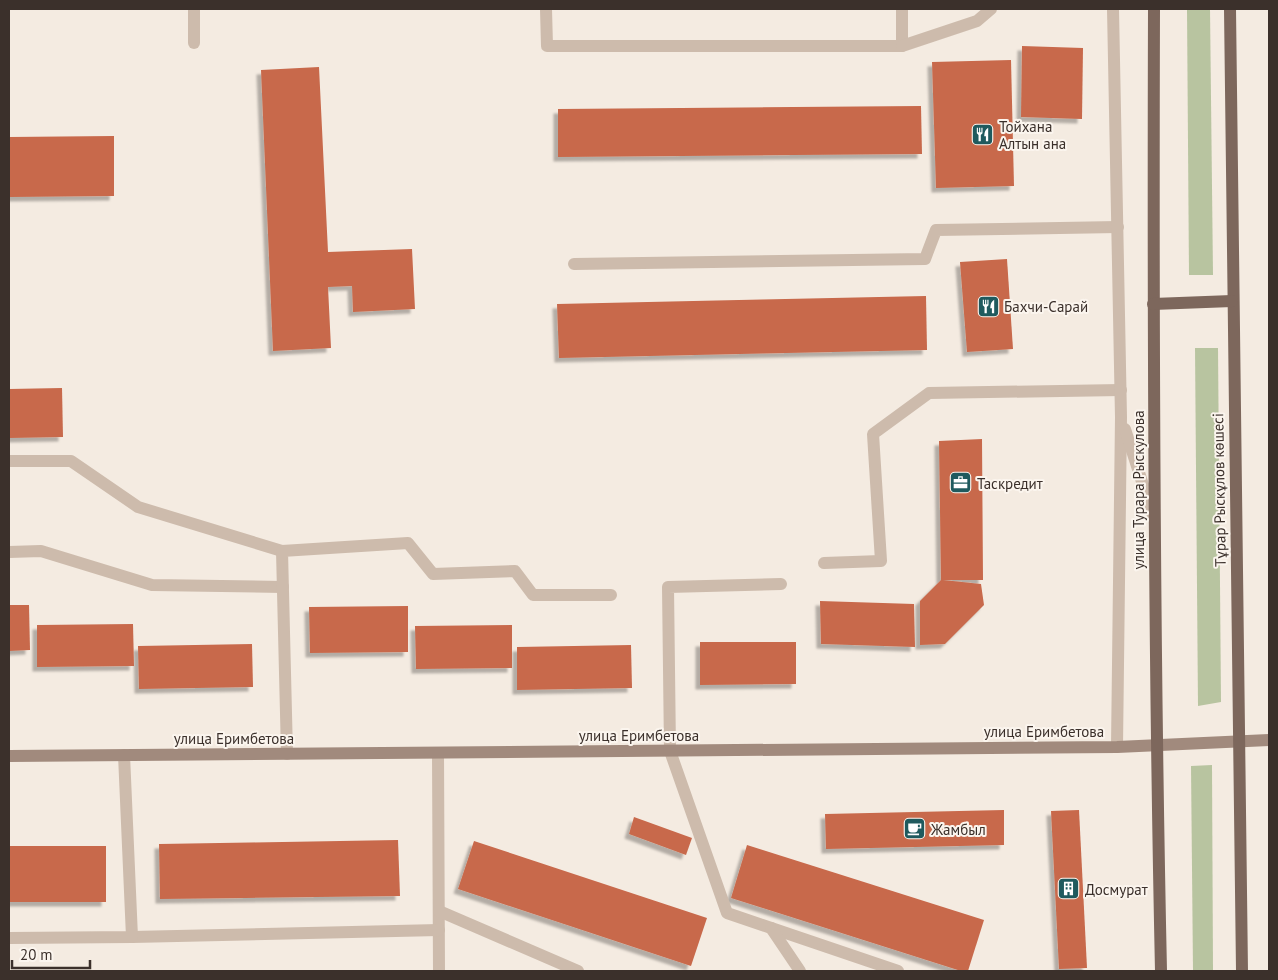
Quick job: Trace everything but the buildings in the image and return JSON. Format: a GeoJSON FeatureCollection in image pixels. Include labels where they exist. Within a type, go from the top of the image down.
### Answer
{"type":"FeatureCollection","features":[{"type":"Feature","properties":{"kind":"main road","name":"улица Турара Рыскулова"},"geometry":{"type":"LineString","coordinates":[[1154,9],[1154,522],[1161,971]]}},
{"type":"Feature","properties":{"kind":"main road","name":"Тұрар Рыскұлов көшесі"},"geometry":{"type":"LineString","coordinates":[[1230,9],[1232,301],[1242,971]]}},
{"type":"Feature","properties":{"kind":"main road"},"geometry":{"type":"LineString","coordinates":[[1153,304],[1232,301]]}},
{"type":"Feature","properties":{"kind":"street"},"geometry":{"type":"LineString","coordinates":[[194,9],[194,43]]}},
{"type":"Feature","properties":{"kind":"street"},"geometry":{"type":"LineString","coordinates":[[546,9],[547,46],[902,46],[977,21],[990,9]]}},
{"type":"Feature","properties":{"kind":"street"},"geometry":{"type":"LineString","coordinates":[[902,9],[902,46]]}},
{"type":"Feature","properties":{"kind":"street"},"geometry":{"type":"LineString","coordinates":[[1114,9],[1121,417],[1117,747]]}},
{"type":"Feature","properties":{"kind":"street"},"geometry":{"type":"LineString","coordinates":[[574,264],[925,259],[936,230],[1118,227]]}},
{"type":"Feature","properties":{"kind":"street"},"geometry":{"type":"LineString","coordinates":[[824,563],[881,561],[873,434],[929,393],[1120,390]]}},
{"type":"Feature","properties":{"kind":"street"},"geometry":{"type":"LineString","coordinates":[[1121,417],[1154,522]]}},
{"type":"Feature","properties":{"kind":"street"},"geometry":{"type":"LineString","coordinates":[[9,461],[71,461],[138,507],[282,551],[408,543],[434,574],[515,571],[533,595],[612,595]]}},
{"type":"Feature","properties":{"kind":"street"},"geometry":{"type":"LineString","coordinates":[[9,552],[41,551],[152,585],[283,588]]}},
{"type":"Feature","properties":{"kind":"street"},"geometry":{"type":"LineString","coordinates":[[282,551],[287,754]]}},
{"type":"Feature","properties":{"kind":"street"},"geometry":{"type":"LineString","coordinates":[[781,584],[668,587],[670,751],[728,913],[898,971]]}},
{"type":"Feature","properties":{"kind":"street","name":"улица Еримбетова"},"geometry":{"type":"LineString","coordinates":[[9,756],[1117,747],[1269,740]]}},
{"type":"Feature","properties":{"kind":"street"},"geometry":{"type":"LineString","coordinates":[[438,752],[439,971]]}},
{"type":"Feature","properties":{"kind":"street"},"geometry":{"type":"LineString","coordinates":[[124,755],[132,937]]}},
{"type":"Feature","properties":{"kind":"street"},"geometry":{"type":"LineString","coordinates":[[439,911],[578,971]]}},
{"type":"Feature","properties":{"kind":"street"},"geometry":{"type":"LineString","coordinates":[[771,928],[800,971]]}},
{"type":"Feature","properties":{"kind":"street"},"geometry":{"type":"LineString","coordinates":[[9,938],[439,930]]}},
{"type":"Feature","properties":{"kind":"green space"},"geometry":{"type":"Polygon","coordinates":[[[1187,9],[1210,9],[1213,275],[1189,275],[1187,9]]]}},
{"type":"Feature","properties":{"kind":"green space"},"geometry":{"type":"Polygon","coordinates":[[[1195,348],[1218,348],[1221,702],[1198,706],[1195,348]]]}},
{"type":"Feature","properties":{"kind":"green space"},"geometry":{"type":"Polygon","coordinates":[[[1212,765],[1213,971],[1193,971],[1191,766],[1212,765]]]}},
{"type":"Feature","properties":{"kind":"place","name":"Тойхана Алтын ана"},"geometry":{"type":"Point","coordinates":[983,135]}},
{"type":"Feature","properties":{"kind":"place","name":"Бахчи-Сарай"},"geometry":{"type":"Point","coordinates":[988,306]}},
{"type":"Feature","properties":{"kind":"place","name":"Таскредит"},"geometry":{"type":"Point","coordinates":[961,483]}},
{"type":"Feature","properties":{"kind":"place","name":"Жамбыл"},"geometry":{"type":"Point","coordinates":[915,829]}},
{"type":"Feature","properties":{"kind":"place","name":"Досмурат"},"geometry":{"type":"Point","coordinates":[1069,889]}}]}
